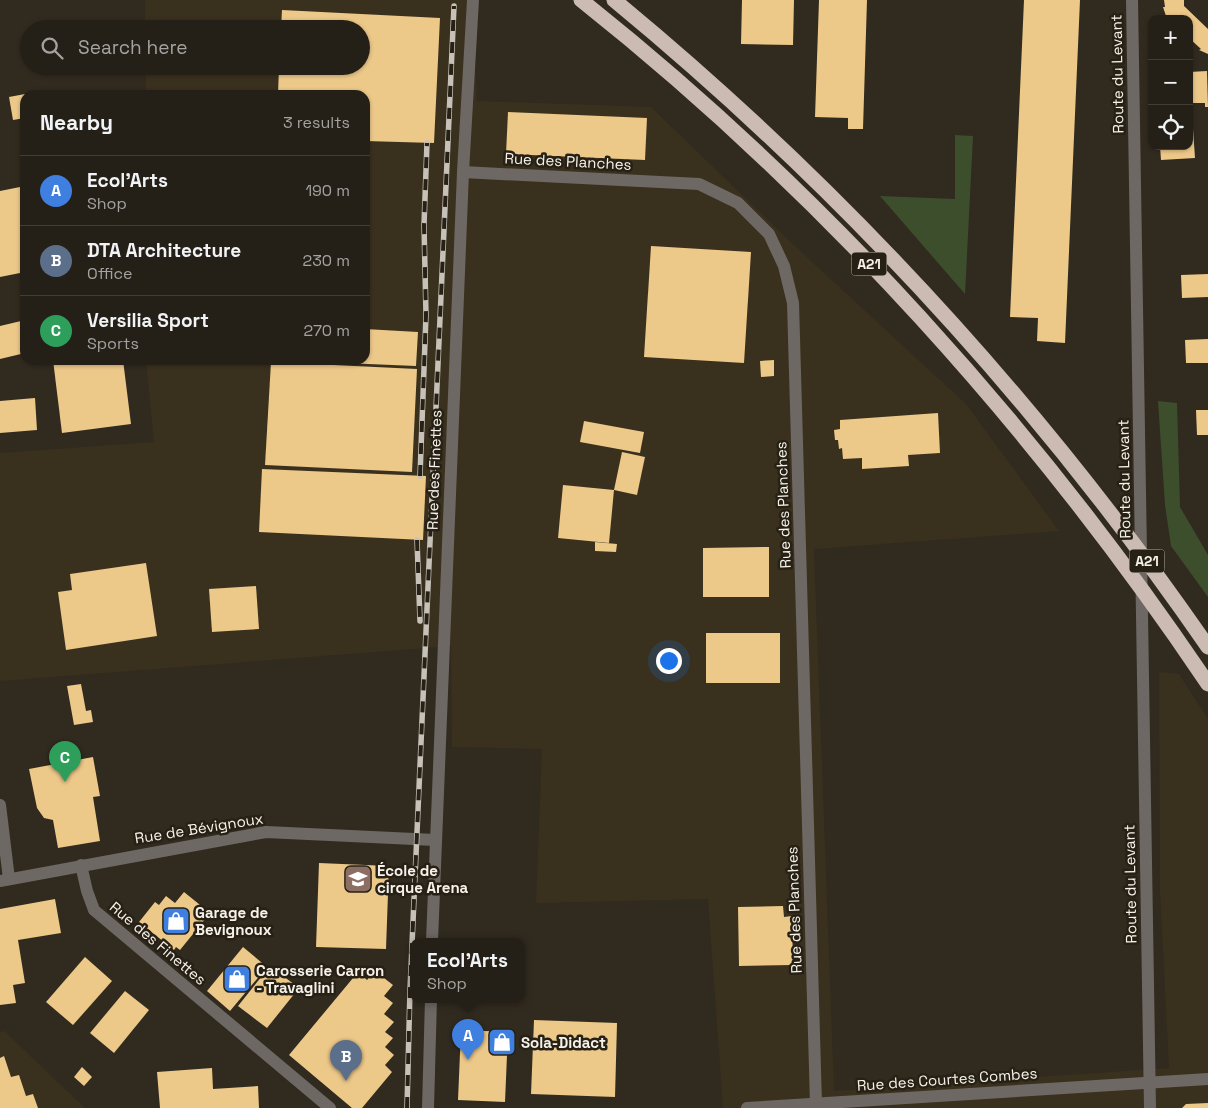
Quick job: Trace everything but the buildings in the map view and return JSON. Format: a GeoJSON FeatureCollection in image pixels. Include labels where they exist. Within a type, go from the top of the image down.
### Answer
{"type":"FeatureCollection","features":[{"type":"Feature","properties":{"kind":"highway","name":"A21"},"geometry":{"type":"LineString","coordinates":[[581,0],[660,66],[748,145],[837,231],[918,316],[996,404],[1071,496],[1145,594],[1208,684]]}},
{"type":"Feature","properties":{"kind":"highway","name":"A21"},"geometry":{"type":"LineString","coordinates":[[614,0],[691,66],[777,144],[858,223],[923,291],[1009,387],[1068,459],[1139,551],[1208,647]]}},
{"type":"Feature","properties":{"kind":"street","name":"Rue des Finettes"},"geometry":{"type":"LineString","coordinates":[[432,938],[463,172],[473,0]]}},
{"type":"Feature","properties":{"kind":"street","name":"Route du Levant"},"geometry":{"type":"LineString","coordinates":[[1132,0],[1150,1108]]}},
{"type":"Feature","properties":{"kind":"street","name":"Rue des Planches"},"geometry":{"type":"LineString","coordinates":[[463,172],[699,184],[738,203],[769,234],[784,266],[793,303],[816,1104]]}},
{"type":"Feature","properties":{"kind":"street"},"geometry":{"type":"LineString","coordinates":[[0,804],[4,880]]}},
{"type":"Feature","properties":{"kind":"street","name":"Rue de Bévignoux"},"geometry":{"type":"LineString","coordinates":[[4,880],[266,832],[436,840]]}},
{"type":"Feature","properties":{"kind":"street","name":"Rue des Finettes"},"geometry":{"type":"LineString","coordinates":[[81,865],[89,899],[94,910],[100,916],[330,1108]]}},
{"type":"Feature","properties":{"kind":"street"},"geometry":{"type":"LineString","coordinates":[[428,1108],[431,1003]]}},
{"type":"Feature","properties":{"kind":"street","name":"Rue des Courtes Combes"},"geometry":{"type":"LineString","coordinates":[[747,1108],[1208,1079]]}},
{"type":"Feature","properties":{"kind":"shaded area"},"geometry":{"type":"Polygon","coordinates":[[[145,0],[472,0],[477,101],[651,107],[797,248],[966,404],[1059,531],[814,549],[834,1091],[1169,1068],[1160,891],[1159,672],[1179,674],[1208,719],[1208,1108],[723,1108],[708,899],[536,903],[542,749],[452,747],[451,646],[0,681],[0,453],[154,442],[146,365],[370,365],[370,90],[146,90],[146,75],[370,75],[370,20],[145,20],[145,0]]]}},
{"type":"Feature","properties":{"kind":"shaded area"},"geometry":{"type":"Polygon","coordinates":[[[4,1031],[85,1108],[0,1108],[0,1032],[4,1031]]]}},
{"type":"Feature","properties":{"kind":"green space"},"geometry":{"type":"Polygon","coordinates":[[[955,135],[973,136],[965,294],[880,196],[955,199],[955,135]]]}},
{"type":"Feature","properties":{"kind":"green space"},"geometry":{"type":"Polygon","coordinates":[[[1158,401],[1177,403],[1180,507],[1208,555],[1208,597],[1171,546],[1165,505],[1158,401]]]}},
{"type":"Feature","properties":{"kind":"railway"},"geometry":{"type":"LineString","coordinates":[[412,938],[454,6]]}},
{"type":"Feature","properties":{"kind":"railway"},"geometry":{"type":"LineString","coordinates":[[420,476],[426,315],[424,225],[427,143]]}},
{"type":"Feature","properties":{"kind":"railway"},"geometry":{"type":"LineString","coordinates":[[417,540],[420,621]]}},
{"type":"Feature","properties":{"kind":"railway"},"geometry":{"type":"LineString","coordinates":[[407,1108],[410,989]]}},
{"type":"Feature","properties":{"kind":"place","name":"Versilia Sport"},"geometry":{"type":"Point","coordinates":[65,782]}},
{"type":"Feature","properties":{"kind":"place","name":"École de cirque Arena"},"geometry":{"type":"Point","coordinates":[358,879]}},
{"type":"Feature","properties":{"kind":"place","name":"Garage de Bevignoux"},"geometry":{"type":"Point","coordinates":[176,921]}},
{"type":"Feature","properties":{"kind":"place","name":"Carosserie Carron - Travaglini"},"geometry":{"type":"Point","coordinates":[237,979]}},
{"type":"Feature","properties":{"kind":"place","name":"Sola-Didact"},"geometry":{"type":"Point","coordinates":[502,1042]}},
{"type":"Feature","properties":{"kind":"place","name":"Ecol'Arts"},"geometry":{"type":"Point","coordinates":[468,1060]}},
{"type":"Feature","properties":{"kind":"place","name":"DTA Architecture"},"geometry":{"type":"Point","coordinates":[346,1081]}}]}
